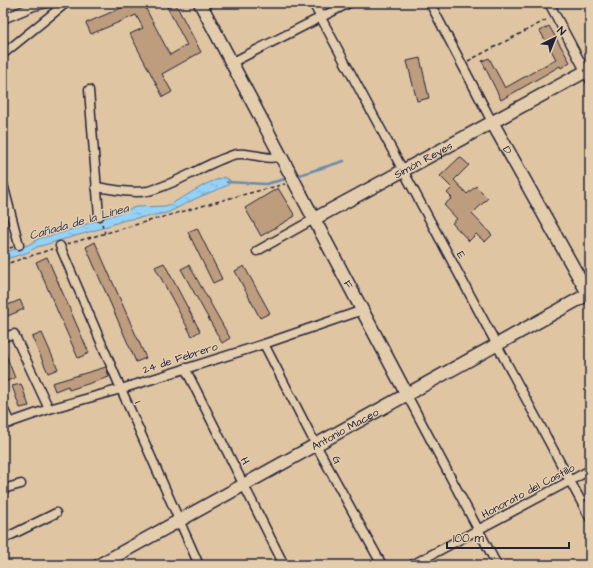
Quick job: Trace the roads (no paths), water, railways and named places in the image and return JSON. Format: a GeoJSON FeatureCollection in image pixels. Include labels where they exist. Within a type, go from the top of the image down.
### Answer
{"type":"FeatureCollection","features":[{"type":"Feature","properties":{"kind":"street"},"geometry":{"type":"LineString","coordinates":[[3,19],[34,6],[47,3]]}},
{"type":"Feature","properties":{"kind":"street"},"geometry":{"type":"LineString","coordinates":[[3,54],[66,3]]}},
{"type":"Feature","properties":{"kind":"street","name":"F"},"geometry":{"type":"LineString","coordinates":[[200,3],[478,530],[498,565]]}},
{"type":"Feature","properties":{"kind":"street","name":"E"},"geometry":{"type":"LineString","coordinates":[[313,3],[590,518]]}},
{"type":"Feature","properties":{"kind":"street"},"geometry":{"type":"LineString","coordinates":[[232,63],[348,3]]}},
{"type":"Feature","properties":{"kind":"street","name":"D"},"geometry":{"type":"LineString","coordinates":[[430,3],[492,122],[589,295]]}},
{"type":"Feature","properties":{"kind":"street"},"geometry":{"type":"LineString","coordinates":[[549,3],[588,74]]}},
{"type":"Feature","properties":{"kind":"street","name":"Simón Reyes"},"geometry":{"type":"LineString","coordinates":[[257,251],[492,122],[588,74]]}},
{"type":"Feature","properties":{"kind":"street"},"geometry":{"type":"LineString","coordinates":[[89,90],[99,216]]}},
{"type":"Feature","properties":{"kind":"street"},"geometry":{"type":"LineString","coordinates":[[96,187],[130,191],[147,191],[234,155],[252,154],[282,159]]}},
{"type":"Feature","properties":{"kind":"street"},"geometry":{"type":"LineString","coordinates":[[3,184],[19,245]]}},
{"type":"Feature","properties":{"kind":"street","name":"I"},"geometry":{"type":"LineString","coordinates":[[60,246],[121,389],[199,565]]}},
{"type":"Feature","properties":{"kind":"street","name":"Antonio Maceo"},"geometry":{"type":"LineString","coordinates":[[99,565],[589,295]]}},
{"type":"Feature","properties":{"kind":"street","name":"24 de Febrero"},"geometry":{"type":"LineString","coordinates":[[6,424],[49,409],[121,389],[264,344],[363,310]]}},
{"type":"Feature","properties":{"kind":"street"},"geometry":{"type":"LineString","coordinates":[[3,337],[14,334],[49,409]]}},
{"type":"Feature","properties":{"kind":"street","name":"G"},"geometry":{"type":"LineString","coordinates":[[264,344],[316,445],[382,565]]}},
{"type":"Feature","properties":{"kind":"street","name":"H"},"geometry":{"type":"LineString","coordinates":[[185,368],[284,565]]}},
{"type":"Feature","properties":{"kind":"street"},"geometry":{"type":"LineString","coordinates":[[3,408],[6,424]]}},
{"type":"Feature","properties":{"kind":"street","name":"Honorato del Castillo"},"geometry":{"type":"LineString","coordinates":[[412,565],[590,470]]}},
{"type":"Feature","properties":{"kind":"street"},"geometry":{"type":"LineString","coordinates":[[3,489],[21,484]]}},
{"type":"Feature","properties":{"kind":"street"},"geometry":{"type":"LineString","coordinates":[[3,539],[56,513]]}},
{"type":"Feature","properties":{"kind":"water"},"geometry":{"type":"Polygon","coordinates":[[[224,177],[230,180],[229,184],[226,186],[167,213],[125,220],[37,247],[26,253],[3,260],[3,253],[28,245],[40,238],[61,233],[136,207],[165,206],[206,184],[224,177]]]}},
{"type":"Feature","properties":{"kind":"waterway"},"geometry":{"type":"LineString","coordinates":[[296,176],[344,161]]}},
{"type":"Feature","properties":{"kind":"waterway"},"geometry":{"type":"LineString","coordinates":[[227,182],[266,184],[289,178]]}},
{"type":"Feature","properties":{"kind":"water label","name":"Cañada de la Línea"},"geometry":{"type":"Point","coordinates":[79,222]}}]}
